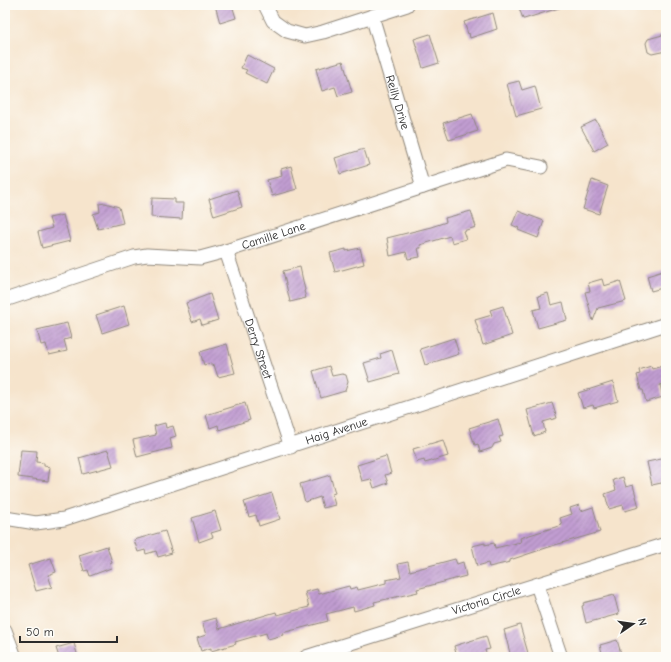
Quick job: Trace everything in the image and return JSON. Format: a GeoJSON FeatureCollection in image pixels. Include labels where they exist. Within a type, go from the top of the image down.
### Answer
{"type":"FeatureCollection","features":[{"type":"Feature","properties":{"kind":"street"},"geometry":{"type":"LineString","coordinates":[[265,5],[273,21],[287,31],[305,36],[407,5]]}},
{"type":"Feature","properties":{"kind":"street","name":"Reilly Drive"},"geometry":{"type":"LineString","coordinates":[[372,16],[423,187]]}},
{"type":"Feature","properties":{"kind":"street","name":"Camille Lane"},"geometry":{"type":"LineString","coordinates":[[5,300],[134,257],[147,255],[200,258],[226,251],[506,160],[541,167]]}},
{"type":"Feature","properties":{"kind":"street","name":"Derry Street"},"geometry":{"type":"LineString","coordinates":[[226,251],[291,447]]}},
{"type":"Feature","properties":{"kind":"street","name":"Haig Avenue"},"geometry":{"type":"LineString","coordinates":[[5,518],[36,523],[64,519],[291,447],[666,324]]}},
{"type":"Feature","properties":{"kind":"street","name":"Victoria Circle"},"geometry":{"type":"LineString","coordinates":[[306,657],[666,544]]}},
{"type":"Feature","properties":{"kind":"street"},"geometry":{"type":"LineString","coordinates":[[536,585],[561,657]]}},
{"type":"Feature","properties":{"kind":"street"},"geometry":{"type":"LineString","coordinates":[[5,630],[15,657]]}},
{"type":"Feature","properties":{"kind":"building"},"geometry":{"type":"Polygon","coordinates":[[[215,5],[232,5],[236,18],[220,23],[215,5]]]}},
{"type":"Feature","properties":{"kind":"building"},"geometry":{"type":"Polygon","coordinates":[[[518,5],[561,5],[562,7],[523,19],[518,5]]]}},
{"type":"Feature","properties":{"kind":"building"},"geometry":{"type":"Polygon","coordinates":[[[493,13],[497,29],[470,38],[464,22],[493,13]]]}},
{"type":"Feature","properties":{"kind":"building"},"geometry":{"type":"Polygon","coordinates":[[[430,34],[439,63],[423,68],[414,39],[430,34]]]}},
{"type":"Feature","properties":{"kind":"building"},"geometry":{"type":"Polygon","coordinates":[[[666,34],[666,51],[652,54],[648,52],[646,43],[648,39],[666,34]]]}},
{"type":"Feature","properties":{"kind":"building"},"geometry":{"type":"Polygon","coordinates":[[[247,55],[274,69],[267,84],[245,73],[247,70],[241,68],[247,55]]]}},
{"type":"Feature","properties":{"kind":"building"},"geometry":{"type":"Polygon","coordinates":[[[343,61],[352,92],[338,96],[335,87],[322,91],[316,69],[343,61]]]}},
{"type":"Feature","properties":{"kind":"building"},"geometry":{"type":"Polygon","coordinates":[[[519,81],[522,90],[535,86],[541,109],[516,116],[507,84],[519,81]]]}},
{"type":"Feature","properties":{"kind":"building"},"geometry":{"type":"Polygon","coordinates":[[[472,114],[478,131],[449,140],[443,123],[472,114]]]}},
{"type":"Feature","properties":{"kind":"building"},"geometry":{"type":"Polygon","coordinates":[[[596,120],[608,143],[594,151],[581,127],[596,120]]]}},
{"type":"Feature","properties":{"kind":"building"},"geometry":{"type":"Polygon","coordinates":[[[364,149],[369,165],[340,174],[335,158],[364,149]]]}},
{"type":"Feature","properties":{"kind":"building"},"geometry":{"type":"Polygon","coordinates":[[[291,166],[297,189],[272,196],[267,180],[282,176],[281,169],[291,166]]]}},
{"type":"Feature","properties":{"kind":"building"},"geometry":{"type":"Polygon","coordinates":[[[592,180],[608,186],[599,214],[583,209],[592,180]]]}},
{"type":"Feature","properties":{"kind":"building"},"geometry":{"type":"Polygon","coordinates":[[[237,190],[242,207],[214,216],[209,199],[237,190]]]}},
{"type":"Feature","properties":{"kind":"building"},"geometry":{"type":"Polygon","coordinates":[[[152,198],[175,199],[175,203],[183,203],[182,219],[151,217],[152,198]]]}},
{"type":"Feature","properties":{"kind":"building"},"geometry":{"type":"Polygon","coordinates":[[[105,203],[119,207],[123,223],[98,229],[93,214],[100,212],[99,204],[105,203]]]}},
{"type":"Feature","properties":{"kind":"building"},"geometry":{"type":"Polygon","coordinates":[[[471,211],[476,227],[463,231],[466,239],[452,243],[450,236],[420,245],[421,248],[418,248],[420,257],[408,259],[406,252],[390,256],[387,238],[431,227],[446,222],[445,218],[471,211]]]}},
{"type":"Feature","properties":{"kind":"building"},"geometry":{"type":"Polygon","coordinates":[[[518,211],[544,221],[538,238],[518,230],[519,228],[512,225],[518,211]]]}},
{"type":"Feature","properties":{"kind":"building"},"geometry":{"type":"Polygon","coordinates":[[[63,215],[70,241],[42,248],[38,232],[52,228],[49,218],[63,215]]]}},
{"type":"Feature","properties":{"kind":"building"},"geometry":{"type":"Polygon","coordinates":[[[360,248],[364,264],[335,272],[330,253],[346,249],[346,251],[360,248]]]}},
{"type":"Feature","properties":{"kind":"building"},"geometry":{"type":"Polygon","coordinates":[[[300,267],[306,298],[290,302],[283,271],[300,267]]]}},
{"type":"Feature","properties":{"kind":"building"},"geometry":{"type":"Polygon","coordinates":[[[666,270],[666,287],[651,291],[647,276],[666,270]]]}},
{"type":"Feature","properties":{"kind":"building"},"geometry":{"type":"Polygon","coordinates":[[[602,279],[604,286],[620,281],[626,301],[598,308],[593,321],[585,292],[590,291],[588,283],[602,279]]]}},
{"type":"Feature","properties":{"kind":"building"},"geometry":{"type":"Polygon","coordinates":[[[548,293],[551,305],[563,302],[567,320],[538,328],[533,310],[541,308],[538,296],[548,293]]]}},
{"type":"Feature","properties":{"kind":"building"},"geometry":{"type":"Polygon","coordinates":[[[210,294],[218,320],[202,325],[200,319],[192,322],[186,303],[210,294]]]}},
{"type":"Feature","properties":{"kind":"building"},"geometry":{"type":"Polygon","coordinates":[[[124,306],[129,324],[102,333],[96,315],[124,306]]]}},
{"type":"Feature","properties":{"kind":"building"},"geometry":{"type":"Polygon","coordinates":[[[503,306],[512,335],[483,345],[475,320],[492,315],[490,310],[503,306]]]}},
{"type":"Feature","properties":{"kind":"building"},"geometry":{"type":"Polygon","coordinates":[[[67,323],[71,338],[64,340],[67,351],[49,355],[46,344],[41,345],[37,330],[67,323]]]}},
{"type":"Feature","properties":{"kind":"building"},"geometry":{"type":"Polygon","coordinates":[[[454,338],[459,354],[425,365],[420,349],[454,338]]]}},
{"type":"Feature","properties":{"kind":"building"},"geometry":{"type":"Polygon","coordinates":[[[227,344],[235,373],[218,377],[214,365],[211,366],[211,363],[204,365],[200,352],[227,344]]]}},
{"type":"Feature","properties":{"kind":"building"},"geometry":{"type":"Polygon","coordinates":[[[392,350],[399,374],[370,382],[364,363],[381,358],[380,354],[392,350]]]}},
{"type":"Feature","properties":{"kind":"building"},"geometry":{"type":"Polygon","coordinates":[[[666,365],[666,383],[660,385],[663,397],[646,402],[637,375],[640,374],[639,370],[651,366],[652,369],[666,365]]]}},
{"type":"Feature","properties":{"kind":"building"},"geometry":{"type":"Polygon","coordinates":[[[329,366],[332,376],[342,374],[346,375],[348,382],[345,391],[321,398],[313,371],[329,366]]]}},
{"type":"Feature","properties":{"kind":"building"},"geometry":{"type":"Polygon","coordinates":[[[613,382],[618,401],[594,408],[593,405],[583,408],[578,393],[613,382]]]}},
{"type":"Feature","properties":{"kind":"building"},"geometry":{"type":"Polygon","coordinates":[[[245,403],[250,420],[219,430],[218,425],[210,428],[206,415],[245,403]]]}},
{"type":"Feature","properties":{"kind":"building"},"geometry":{"type":"Polygon","coordinates":[[[552,403],[557,418],[543,422],[545,432],[534,436],[527,410],[552,403]]]}},
{"type":"Feature","properties":{"kind":"building"},"geometry":{"type":"Polygon","coordinates":[[[498,419],[503,436],[499,437],[501,442],[494,444],[492,448],[480,452],[478,444],[475,445],[469,428],[498,419]]]}},
{"type":"Feature","properties":{"kind":"building"},"geometry":{"type":"Polygon","coordinates":[[[165,423],[166,428],[173,426],[176,436],[170,438],[172,448],[137,457],[133,440],[156,435],[154,426],[165,423]]]}},
{"type":"Feature","properties":{"kind":"building"},"geometry":{"type":"Polygon","coordinates":[[[443,440],[448,456],[425,463],[424,460],[417,462],[413,449],[443,440]]]}},
{"type":"Feature","properties":{"kind":"building"},"geometry":{"type":"Polygon","coordinates":[[[21,450],[37,451],[36,462],[44,463],[44,466],[50,467],[48,481],[18,477],[21,450]]]}},
{"type":"Feature","properties":{"kind":"building"},"geometry":{"type":"Polygon","coordinates":[[[108,450],[113,466],[83,474],[79,458],[108,450]]]}},
{"type":"Feature","properties":{"kind":"building"},"geometry":{"type":"Polygon","coordinates":[[[386,456],[391,473],[385,475],[388,483],[374,488],[371,479],[362,481],[357,465],[386,456]]]}},
{"type":"Feature","properties":{"kind":"building"},"geometry":{"type":"Polygon","coordinates":[[[666,458],[666,482],[652,485],[647,462],[666,458]]]}},
{"type":"Feature","properties":{"kind":"building"},"geometry":{"type":"Polygon","coordinates":[[[330,475],[335,493],[332,494],[335,505],[323,508],[320,497],[305,502],[300,484],[330,475]]]}},
{"type":"Feature","properties":{"kind":"building"},"geometry":{"type":"Polygon","coordinates":[[[623,477],[626,487],[633,485],[639,507],[625,511],[623,505],[609,509],[605,494],[616,490],[613,480],[623,477]]]}},
{"type":"Feature","properties":{"kind":"building"},"geometry":{"type":"Polygon","coordinates":[[[272,493],[280,519],[259,526],[256,515],[249,517],[244,502],[272,493]]]}},
{"type":"Feature","properties":{"kind":"building"},"geometry":{"type":"Polygon","coordinates":[[[579,505],[581,511],[593,507],[600,532],[510,560],[510,562],[489,567],[488,563],[477,566],[472,546],[485,543],[485,545],[494,543],[495,548],[521,542],[520,538],[562,525],[560,518],[572,514],[570,508],[579,505]]]}},
{"type":"Feature","properties":{"kind":"building"},"geometry":{"type":"Polygon","coordinates":[[[215,511],[221,530],[211,533],[213,537],[199,542],[192,518],[215,511]]]}},
{"type":"Feature","properties":{"kind":"building"},"geometry":{"type":"Polygon","coordinates":[[[165,531],[172,553],[158,557],[156,551],[146,554],[145,550],[138,552],[134,540],[165,531]]]}},
{"type":"Feature","properties":{"kind":"building"},"geometry":{"type":"Polygon","coordinates":[[[107,546],[112,562],[110,563],[111,568],[90,576],[88,570],[84,571],[79,555],[107,546]]]}},
{"type":"Feature","properties":{"kind":"building"},"geometry":{"type":"Polygon","coordinates":[[[51,558],[56,572],[48,575],[52,587],[36,591],[28,565],[51,558]]]}},
{"type":"Feature","properties":{"kind":"building"},"geometry":{"type":"Polygon","coordinates":[[[455,559],[457,564],[463,562],[466,576],[417,589],[418,592],[374,602],[375,605],[354,611],[353,607],[326,614],[328,621],[282,633],[283,635],[268,639],[266,633],[211,651],[211,648],[201,651],[197,638],[206,635],[202,622],[216,618],[219,629],[276,612],[277,615],[309,607],[305,592],[317,589],[319,594],[349,586],[350,589],[357,587],[358,590],[386,583],[386,580],[401,577],[398,564],[408,562],[410,571],[455,559]]]}},
{"type":"Feature","properties":{"kind":"building"},"geometry":{"type":"Polygon","coordinates":[[[614,595],[619,614],[586,623],[582,606],[584,605],[583,603],[614,595]]]}},
{"type":"Feature","properties":{"kind":"building"},"geometry":{"type":"Polygon","coordinates":[[[520,625],[528,653],[524,654],[524,657],[511,657],[504,630],[520,625]]]}},
{"type":"Feature","properties":{"kind":"building"},"geometry":{"type":"Polygon","coordinates":[[[486,636],[490,649],[485,650],[487,657],[457,657],[454,646],[486,636]]]}},
{"type":"Feature","properties":{"kind":"building"},"geometry":{"type":"Polygon","coordinates":[[[617,640],[622,657],[603,657],[600,645],[617,640]]]}},
{"type":"Feature","properties":{"kind":"building"},"geometry":{"type":"Polygon","coordinates":[[[74,643],[78,657],[59,657],[56,648],[74,643]]]}}]}
